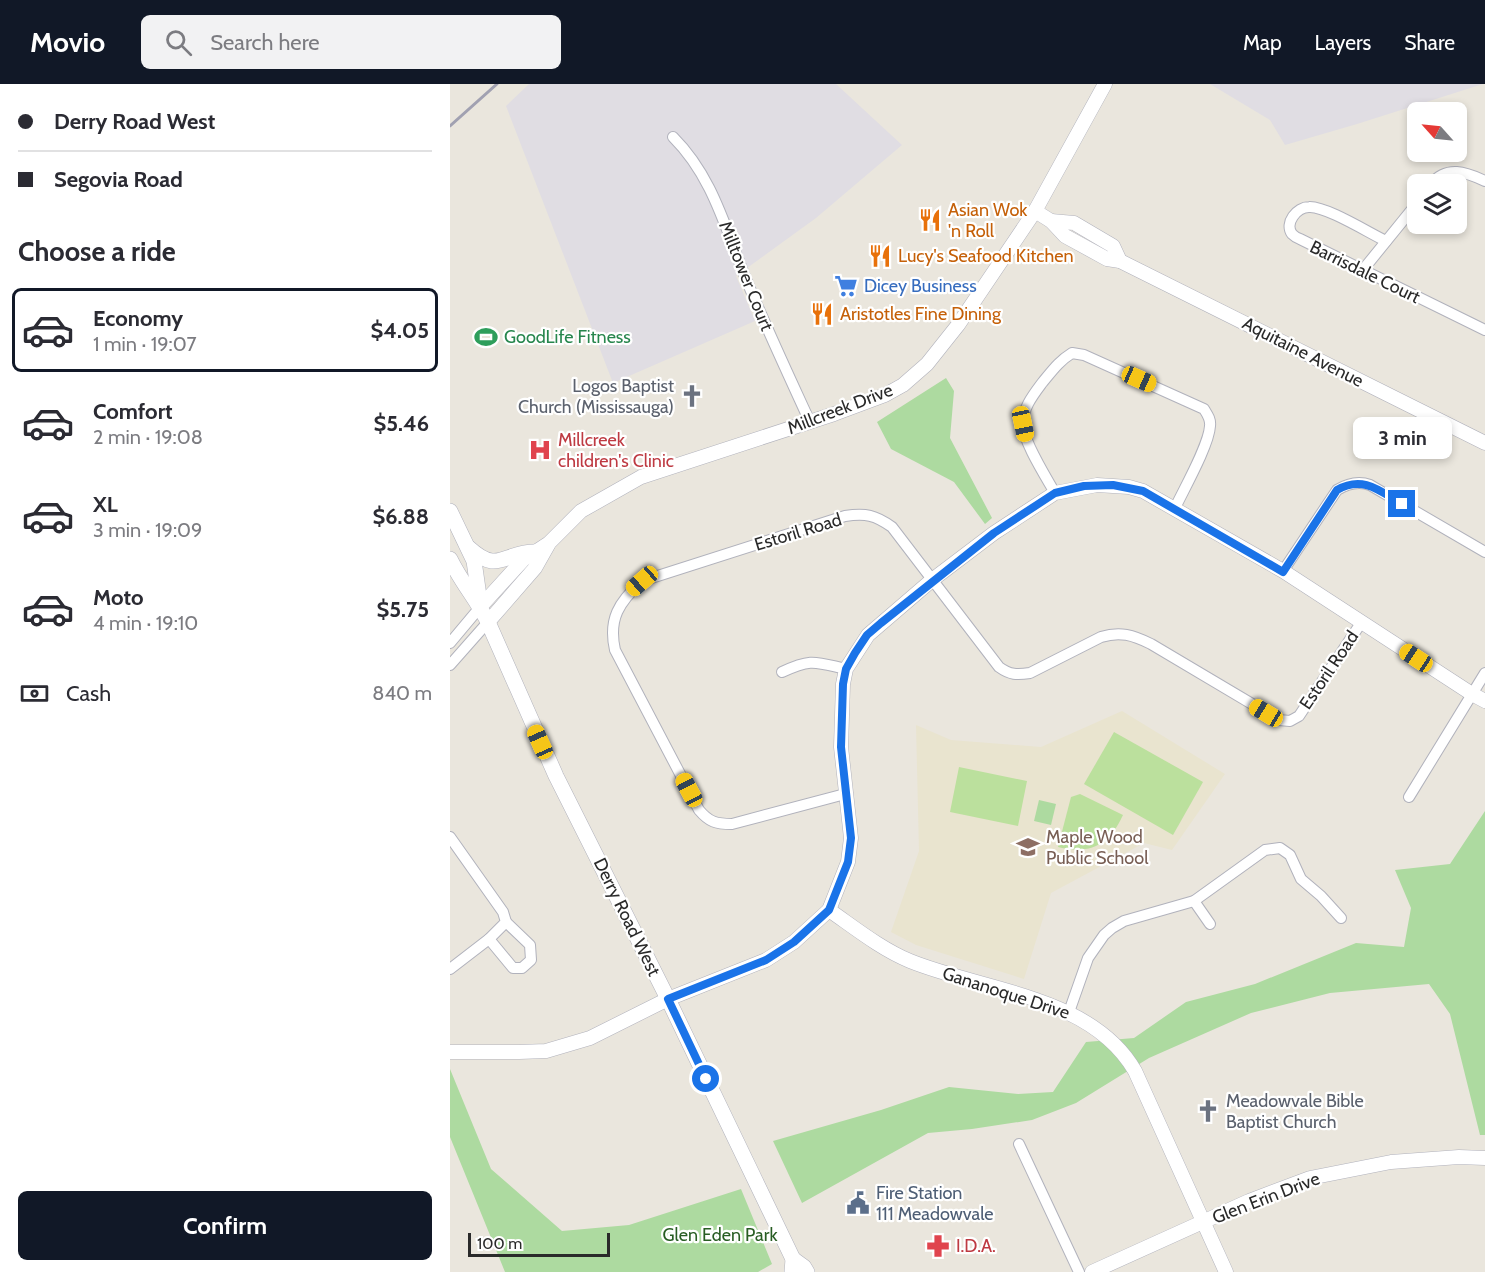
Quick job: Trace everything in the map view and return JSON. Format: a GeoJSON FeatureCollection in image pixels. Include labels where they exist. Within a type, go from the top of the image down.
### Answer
{"type":"FeatureCollection","features":[{"type":"Feature","properties":{"kind":"main road","name":"Derry Road West"},"geometry":{"type":"LineString","coordinates":[[450,511],[474,561],[481,606]]}},
{"type":"Feature","properties":{"kind":"main road"},"geometry":{"type":"LineString","coordinates":[[468,547],[485,561],[491,562],[503,561],[522,552],[535,552]]}},
{"type":"Feature","properties":{"kind":"main road","name":"Derry Road West"},"geometry":{"type":"LineString","coordinates":[[450,559],[459,578],[481,606],[556,776],[668,999],[792,1265],[804,1267],[807,1272]]}},
{"type":"Feature","properties":{"kind":"street","name":"Millcreek Drive"},"geometry":{"type":"LineString","coordinates":[[450,643],[523,560],[549,543],[581,511],[641,477],[810,422],[885,395],[903,385],[927,364],[958,325],[1035,211],[1106,84]]}},
{"type":"Feature","properties":{"kind":"street","name":"Milltower Court"},"geometry":{"type":"LineString","coordinates":[[673,137],[690,154],[702,171],[755,299],[810,422]]}},
{"type":"Feature","properties":{"kind":"street"},"geometry":{"type":"LineString","coordinates":[[1443,174],[1452,171],[1465,172],[1485,181]]}},
{"type":"Feature","properties":{"kind":"street","name":"Barrisdale Court"},"geometry":{"type":"LineString","coordinates":[[1386,241],[1325,211],[1309,207],[1299,210],[1289,226],[1292,234],[1362,271],[1485,330]]}},
{"type":"Feature","properties":{"kind":"street","name":"Aquitaine Avenue"},"geometry":{"type":"LineString","coordinates":[[1035,211],[1051,220],[1065,236],[1107,259],[1120,261],[1485,443]]}},
{"type":"Feature","properties":{"kind":"street"},"geometry":{"type":"LineString","coordinates":[[1362,271],[1407,215]]}},
{"type":"Feature","properties":{"kind":"street"},"geometry":{"type":"LineString","coordinates":[[1055,493],[1026,437],[1023,424],[1026,408],[1033,396],[1059,361],[1072,353],[1084,355],[1204,409],[1210,418],[1207,440],[1175,508]]}},
{"type":"Feature","properties":{"kind":"street"},"geometry":{"type":"LineString","coordinates":[[1283,572],[1337,490],[1344,486],[1362,483],[1370,485],[1485,552]]}},
{"type":"Feature","properties":{"kind":"street"},"geometry":{"type":"LineString","coordinates":[[450,1052],[519,1053],[546,1050],[590,1038],[668,999],[766,960],[794,942],[829,910],[848,862],[851,838],[841,747],[843,684],[846,669],[867,635],[932,580],[994,533],[1055,493],[1090,485],[1129,487],[1143,491],[1283,572],[1485,701]]}},
{"type":"Feature","properties":{"kind":"street","name":"Estoril Road"},"geometry":{"type":"LineString","coordinates":[[845,794],[732,824],[708,821],[699,810],[615,651],[612,636],[614,616],[627,594],[642,581],[845,516],[864,513],[892,527],[999,667],[1009,674],[1030,673],[1101,637],[1124,633],[1136,636],[1279,720],[1290,721],[1299,716],[1361,622]]}},
{"type":"Feature","properties":{"kind":"street","name":"Millcreek Drive"},"geometry":{"type":"LineString","coordinates":[[450,665],[535,568],[549,543]]}},
{"type":"Feature","properties":{"kind":"street"},"geometry":{"type":"LineString","coordinates":[[782,672],[813,661],[846,669]]}},
{"type":"Feature","properties":{"kind":"street"},"geometry":{"type":"LineString","coordinates":[[1409,797],[1485,673]]}},
{"type":"Feature","properties":{"kind":"street"},"geometry":{"type":"LineString","coordinates":[[450,837],[503,912],[506,922],[530,945],[531,960],[522,968],[513,968],[489,939]]}},
{"type":"Feature","properties":{"kind":"street"},"geometry":{"type":"LineString","coordinates":[[1070,1012],[1088,958],[1104,934],[1124,921],[1194,902],[1265,850],[1280,848],[1290,855],[1301,879],[1341,918]]}},
{"type":"Feature","properties":{"kind":"street"},"geometry":{"type":"LineString","coordinates":[[1194,902],[1210,924]]}},
{"type":"Feature","properties":{"kind":"street","name":"Gananoque Drive"},"geometry":{"type":"LineString","coordinates":[[829,910],[877,944],[910,961],[1070,1012],[1095,1027],[1127,1056],[1226,1272]]}},
{"type":"Feature","properties":{"kind":"street"},"geometry":{"type":"LineString","coordinates":[[450,969],[489,939],[506,922]]}},
{"type":"Feature","properties":{"kind":"street"},"geometry":{"type":"LineString","coordinates":[[1019,1144],[1079,1272]]}},
{"type":"Feature","properties":{"kind":"street","name":"Glen Erin Drive"},"geometry":{"type":"LineString","coordinates":[[1092,1272],[1249,1201],[1310,1178],[1391,1162],[1459,1157],[1485,1158]]}},
{"type":"Feature","properties":{"kind":"shaded area"},"geometry":{"type":"Polygon","coordinates":[[[529,84],[836,84],[902,145],[816,218],[736,276],[755,321],[613,383],[506,106],[529,84]]]}},
{"type":"Feature","properties":{"kind":"shaded area"},"geometry":{"type":"Polygon","coordinates":[[[1210,84],[1483,84],[1426,102],[1407,102],[1407,108],[1285,145],[1270,120],[1210,84]]]}},
{"type":"Feature","properties":{"kind":"shaded area","name":"Maple Wood Public School"},"geometry":{"type":"Polygon","coordinates":[[[1122,711],[1225,774],[1172,850],[1144,843],[1051,893],[1024,979],[916,945],[891,932],[919,851],[916,725],[951,740],[1041,747],[1122,711]]]}},
{"type":"Feature","properties":{"kind":"green space"},"geometry":{"type":"Polygon","coordinates":[[[946,378],[954,391],[950,438],[992,518],[985,524],[954,482],[891,449],[877,422],[946,378]]]}},
{"type":"Feature","properties":{"kind":"green space"},"geometry":{"type":"Polygon","coordinates":[[[1114,732],[1203,782],[1173,835],[1084,784],[1114,732]]]}},
{"type":"Feature","properties":{"kind":"green space"},"geometry":{"type":"Polygon","coordinates":[[[959,767],[1027,781],[1018,826],[950,812],[959,767]]]}},
{"type":"Feature","properties":{"kind":"green space"},"geometry":{"type":"Polygon","coordinates":[[[1080,794],[1123,815],[1112,834],[1098,845],[1080,850],[1058,847],[1071,797],[1080,794]]]}},
{"type":"Feature","properties":{"kind":"green space"},"geometry":{"type":"Polygon","coordinates":[[[1039,800],[1056,804],[1051,825],[1034,821],[1039,800]]]}},
{"type":"Feature","properties":{"kind":"green space"},"geometry":{"type":"Polygon","coordinates":[[[1485,811],[1485,1135],[1480,1135],[1450,1014],[1429,984],[1330,993],[1251,1013],[1149,1058],[1076,1103],[1032,1120],[928,1133],[802,1203],[773,1141],[881,1110],[949,1087],[1018,1094],[1053,1092],[1086,1042],[1134,1038],[1186,1002],[1255,984],[1356,943],[1404,947],[1411,908],[1395,870],[1450,864],[1485,811]]]}},
{"type":"Feature","properties":{"kind":"green space","name":"Glen Eden Park"},"geometry":{"type":"Polygon","coordinates":[[[450,1069],[491,1169],[562,1231],[629,1225],[741,1189],[772,1264],[758,1272],[505,1272],[450,1137],[450,1069]]]}},
{"type":"Feature","properties":{"kind":"railway"},"geometry":{"type":"LineString","coordinates":[[450,126],[497,84]]}},
{"type":"Feature","properties":{"kind":"place","name":"Asian Wok 'n Roll"},"geometry":{"type":"Point","coordinates":[930,220]}},
{"type":"Feature","properties":{"kind":"place","name":"Lucy's Seafood Kitchen"},"geometry":{"type":"Point","coordinates":[880,256]}},
{"type":"Feature","properties":{"kind":"place","name":"Dicey Business"},"geometry":{"type":"Point","coordinates":[846,286]}},
{"type":"Feature","properties":{"kind":"place","name":"Aristotles Fine Dining"},"geometry":{"type":"Point","coordinates":[822,314]}},
{"type":"Feature","properties":{"kind":"place","name":"GoodLife Fitness"},"geometry":{"type":"Point","coordinates":[486,337]}},
{"type":"Feature","properties":{"kind":"place","name":"Logos Baptist Church (Mississauga)"},"geometry":{"type":"Point","coordinates":[692,396]}},
{"type":"Feature","properties":{"kind":"place","name":"Millcreek children's Clinic"},"geometry":{"type":"Point","coordinates":[540,450]}},
{"type":"Feature","properties":{"kind":"place","name":"Maple Wood Public School"},"geometry":{"type":"Point","coordinates":[1028,847]}},
{"type":"Feature","properties":{"kind":"place","name":"Meadowvale Bible Baptist Church"},"geometry":{"type":"Point","coordinates":[1208,1111]}},
{"type":"Feature","properties":{"kind":"place","name":"Fire Station 111 Meadowvale"},"geometry":{"type":"Point","coordinates":[858,1203]}},
{"type":"Feature","properties":{"kind":"place","name":"I.D.A."},"geometry":{"type":"Point","coordinates":[938,1246]}},
{"type":"Feature","properties":{"kind":"route"},"geometry":{"type":"LineString","coordinates":[[706,1079],[668,999],[766,960],[794,942],[829,910],[848,862],[851,838],[841,747],[843,684],[846,669],[867,635],[932,580],[994,533],[1055,493],[1084,486],[1113,485],[1143,491],[1283,572],[1337,490],[1344,486],[1362,483],[1370,485],[1402,504]]}}]}
